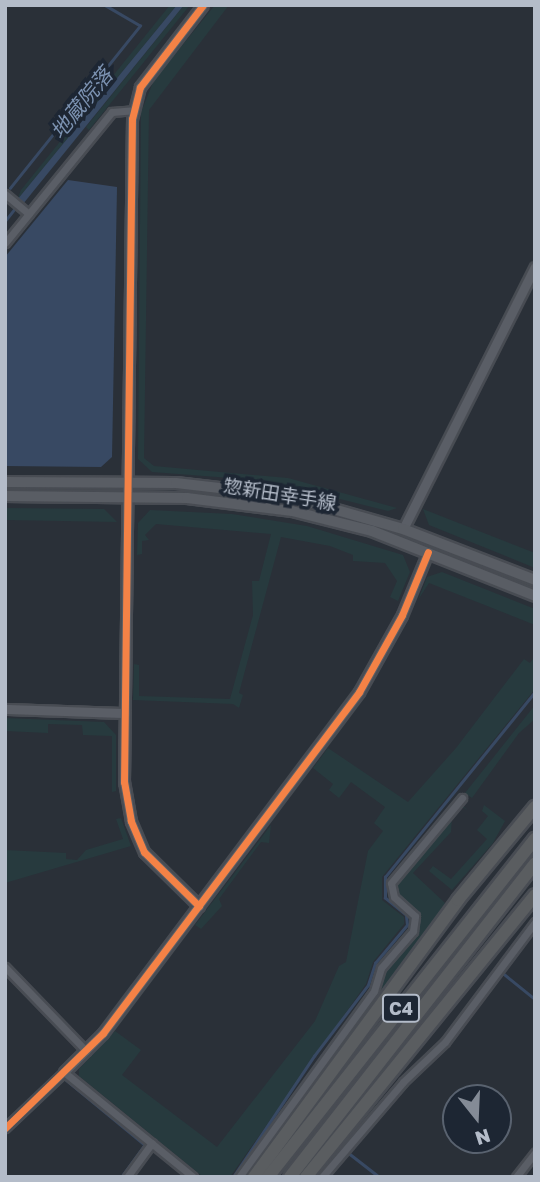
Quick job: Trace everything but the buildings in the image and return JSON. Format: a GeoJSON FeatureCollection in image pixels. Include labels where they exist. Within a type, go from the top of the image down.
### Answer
{"type":"FeatureCollection","features":[{"type":"Feature","properties":{"kind":"highway"},"geometry":{"type":"LineString","coordinates":[[254,1177],[458,900],[535,807]]}},
{"type":"Feature","properties":{"kind":"highway","name":"C4"},"geometry":{"type":"LineString","coordinates":[[268,1177],[535,839]]}},
{"type":"Feature","properties":{"kind":"highway","name":"C4"},"geometry":{"type":"LineString","coordinates":[[290,1177],[535,863]]}},
{"type":"Feature","properties":{"kind":"highway"},"geometry":{"type":"LineString","coordinates":[[306,1177],[535,895]]}},
{"type":"Feature","properties":{"kind":"main road","name":"惣新田幸手線"},"geometry":{"type":"LineString","coordinates":[[5,482],[128,483],[257,490],[342,509],[403,529],[535,580]]}},
{"type":"Feature","properties":{"kind":"main road","name":"惣新田幸手線"},"geometry":{"type":"LineString","coordinates":[[5,496],[127,497],[227,502],[292,511],[348,523],[535,596]]}},
{"type":"Feature","properties":{"kind":"street"},"geometry":{"type":"LineString","coordinates":[[199,906],[157,869],[136,838],[124,793],[134,110],[149,73],[203,5]]}},
{"type":"Feature","properties":{"kind":"street"},"geometry":{"type":"LineString","coordinates":[[5,243],[112,112],[134,110]]}},
{"type":"Feature","properties":{"kind":"street"},"geometry":{"type":"LineString","coordinates":[[8,197],[29,214]]}},
{"type":"Feature","properties":{"kind":"street"},"geometry":{"type":"LineString","coordinates":[[403,529],[535,267]]}},
{"type":"Feature","properties":{"kind":"street"},"geometry":{"type":"LineString","coordinates":[[5,1128],[86,1051],[199,906],[368,680],[402,615],[428,552]]}},
{"type":"Feature","properties":{"kind":"street"},"geometry":{"type":"LineString","coordinates":[[5,709],[125,713]]}},
{"type":"Feature","properties":{"kind":"street"},"geometry":{"type":"LineString","coordinates":[[239,1177],[374,991],[381,968],[413,931],[415,916],[394,897],[391,883],[462,798]]}},
{"type":"Feature","properties":{"kind":"street"},"geometry":{"type":"LineString","coordinates":[[322,1177],[403,1082],[445,1042],[535,922]]}},
{"type":"Feature","properties":{"kind":"street"},"geometry":{"type":"LineString","coordinates":[[5,967],[86,1051]]}},
{"type":"Feature","properties":{"kind":"street"},"geometry":{"type":"LineString","coordinates":[[64,1072],[193,1177]]}},
{"type":"Feature","properties":{"kind":"street"},"geometry":{"type":"LineString","coordinates":[[128,1177],[152,1143]]}},
{"type":"Feature","properties":{"kind":"street"},"geometry":{"type":"LineString","coordinates":[[516,1177],[535,1153]]}},
{"type":"Feature","properties":{"kind":"green space"},"geometry":{"type":"Polygon","coordinates":[[[170,5],[177,5],[17,200],[21,190],[170,5]]]}},
{"type":"Feature","properties":{"kind":"green space"},"geometry":{"type":"Polygon","coordinates":[[[184,5],[190,5],[89,130],[86,127],[184,5]]]}},
{"type":"Feature","properties":{"kind":"green space"},"geometry":{"type":"Polygon","coordinates":[[[215,5],[229,5],[149,110],[144,458],[154,466],[288,478],[397,508],[388,511],[268,481],[152,472],[138,459],[141,112],[154,80],[215,5]]]}},
{"type":"Feature","properties":{"kind":"green space"},"geometry":{"type":"Polygon","coordinates":[[[5,508],[104,509],[117,522],[5,520],[5,508]]]}},
{"type":"Feature","properties":{"kind":"green space"},"geometry":{"type":"Polygon","coordinates":[[[423,509],[535,553],[535,568],[429,525],[423,509]]]}},
{"type":"Feature","properties":{"kind":"green space"},"geometry":{"type":"Polygon","coordinates":[[[150,510],[232,514],[307,526],[403,555],[410,572],[398,601],[390,597],[397,581],[385,563],[353,561],[353,555],[330,546],[281,537],[239,693],[243,695],[239,708],[233,704],[133,700],[134,664],[139,665],[139,696],[230,699],[253,615],[252,581],[259,581],[271,534],[156,524],[145,535],[149,540],[142,541],[142,554],[137,555],[138,523],[150,510]]]}},
{"type":"Feature","properties":{"kind":"green space"},"geometry":{"type":"Polygon","coordinates":[[[442,572],[535,609],[535,625],[429,583],[418,600],[427,577],[442,572]]]}},
{"type":"Feature","properties":{"kind":"green space"},"geometry":{"type":"Polygon","coordinates":[[[535,656],[535,689],[382,877],[382,900],[404,917],[404,924],[373,962],[366,984],[230,1177],[203,1177],[79,1076],[79,1069],[115,1031],[141,1050],[122,1075],[217,1147],[315,1021],[339,966],[346,962],[368,851],[383,831],[374,823],[385,807],[351,782],[339,798],[329,790],[333,784],[313,768],[328,748],[408,802],[456,748],[524,659],[530,663],[535,656]]]}},
{"type":"Feature","properties":{"kind":"green space"},"geometry":{"type":"Polygon","coordinates":[[[535,705],[535,719],[519,733],[472,798],[465,793],[535,705]]]}},
{"type":"Feature","properties":{"kind":"green space"},"geometry":{"type":"Polygon","coordinates":[[[5,718],[104,722],[116,735],[116,791],[112,792],[112,736],[83,735],[82,725],[48,724],[48,733],[5,731],[5,718]]]}},
{"type":"Feature","properties":{"kind":"green space"},"geometry":{"type":"Polygon","coordinates":[[[460,804],[468,810],[460,806],[452,817],[451,832],[413,873],[445,903],[424,940],[334,1056],[333,1051],[380,989],[386,969],[419,928],[418,912],[395,891],[397,884],[460,804]]]}},
{"type":"Feature","properties":{"kind":"green space"},"geometry":{"type":"Polygon","coordinates":[[[484,805],[505,821],[493,843],[452,890],[429,871],[433,866],[451,879],[487,839],[477,830],[488,816],[482,811],[484,805]]]}},
{"type":"Feature","properties":{"kind":"green space"},"geometry":{"type":"Polygon","coordinates":[[[121,818],[131,846],[5,883],[5,850],[66,853],[66,859],[77,860],[86,850],[123,839],[116,819],[121,818]]]}},
{"type":"Feature","properties":{"kind":"green space"},"geometry":{"type":"Polygon","coordinates":[[[271,825],[269,843],[261,842],[219,899],[222,906],[201,929],[195,925],[271,825]]]}},
{"type":"Feature","properties":{"kind":"water"},"geometry":{"type":"Polygon","coordinates":[[[177,5],[184,5],[23,204],[17,200],[177,5]]]}},
{"type":"Feature","properties":{"kind":"water"},"geometry":{"type":"Polygon","coordinates":[[[68,180],[117,187],[112,457],[101,467],[5,466],[5,257],[68,180]]]}},
{"type":"Feature","properties":{"kind":"waterway"},"geometry":{"type":"LineString","coordinates":[[10,188],[140,26],[104,5]]}},
{"type":"Feature","properties":{"kind":"waterway","name":"地蔵院落"},"geometry":{"type":"LineString","coordinates":[[5,221],[16,207]]}},
{"type":"Feature","properties":{"kind":"waterway"},"geometry":{"type":"LineString","coordinates":[[233,1177],[314,1056],[368,985],[375,963],[407,925],[406,915],[385,898],[385,877],[535,692]]}},
{"type":"Feature","properties":{"kind":"waterway"},"geometry":{"type":"LineString","coordinates":[[504,974],[535,999]]}},
{"type":"Feature","properties":{"kind":"waterway"},"geometry":{"type":"LineString","coordinates":[[65,1079],[145,1145],[122,1177]]}},
{"type":"Feature","properties":{"kind":"waterway"},"geometry":{"type":"LineString","coordinates":[[350,1154],[379,1177]]}},
{"type":"Feature","properties":{"kind":"cycle path"},"geometry":{"type":"LineString","coordinates":[[199,906],[144,852],[131,821],[124,782],[132,119],[140,87],[203,5]]}},
{"type":"Feature","properties":{"kind":"cycle path"},"geometry":{"type":"LineString","coordinates":[[5,1128],[103,1033],[359,692],[402,615],[428,552]]}}]}
